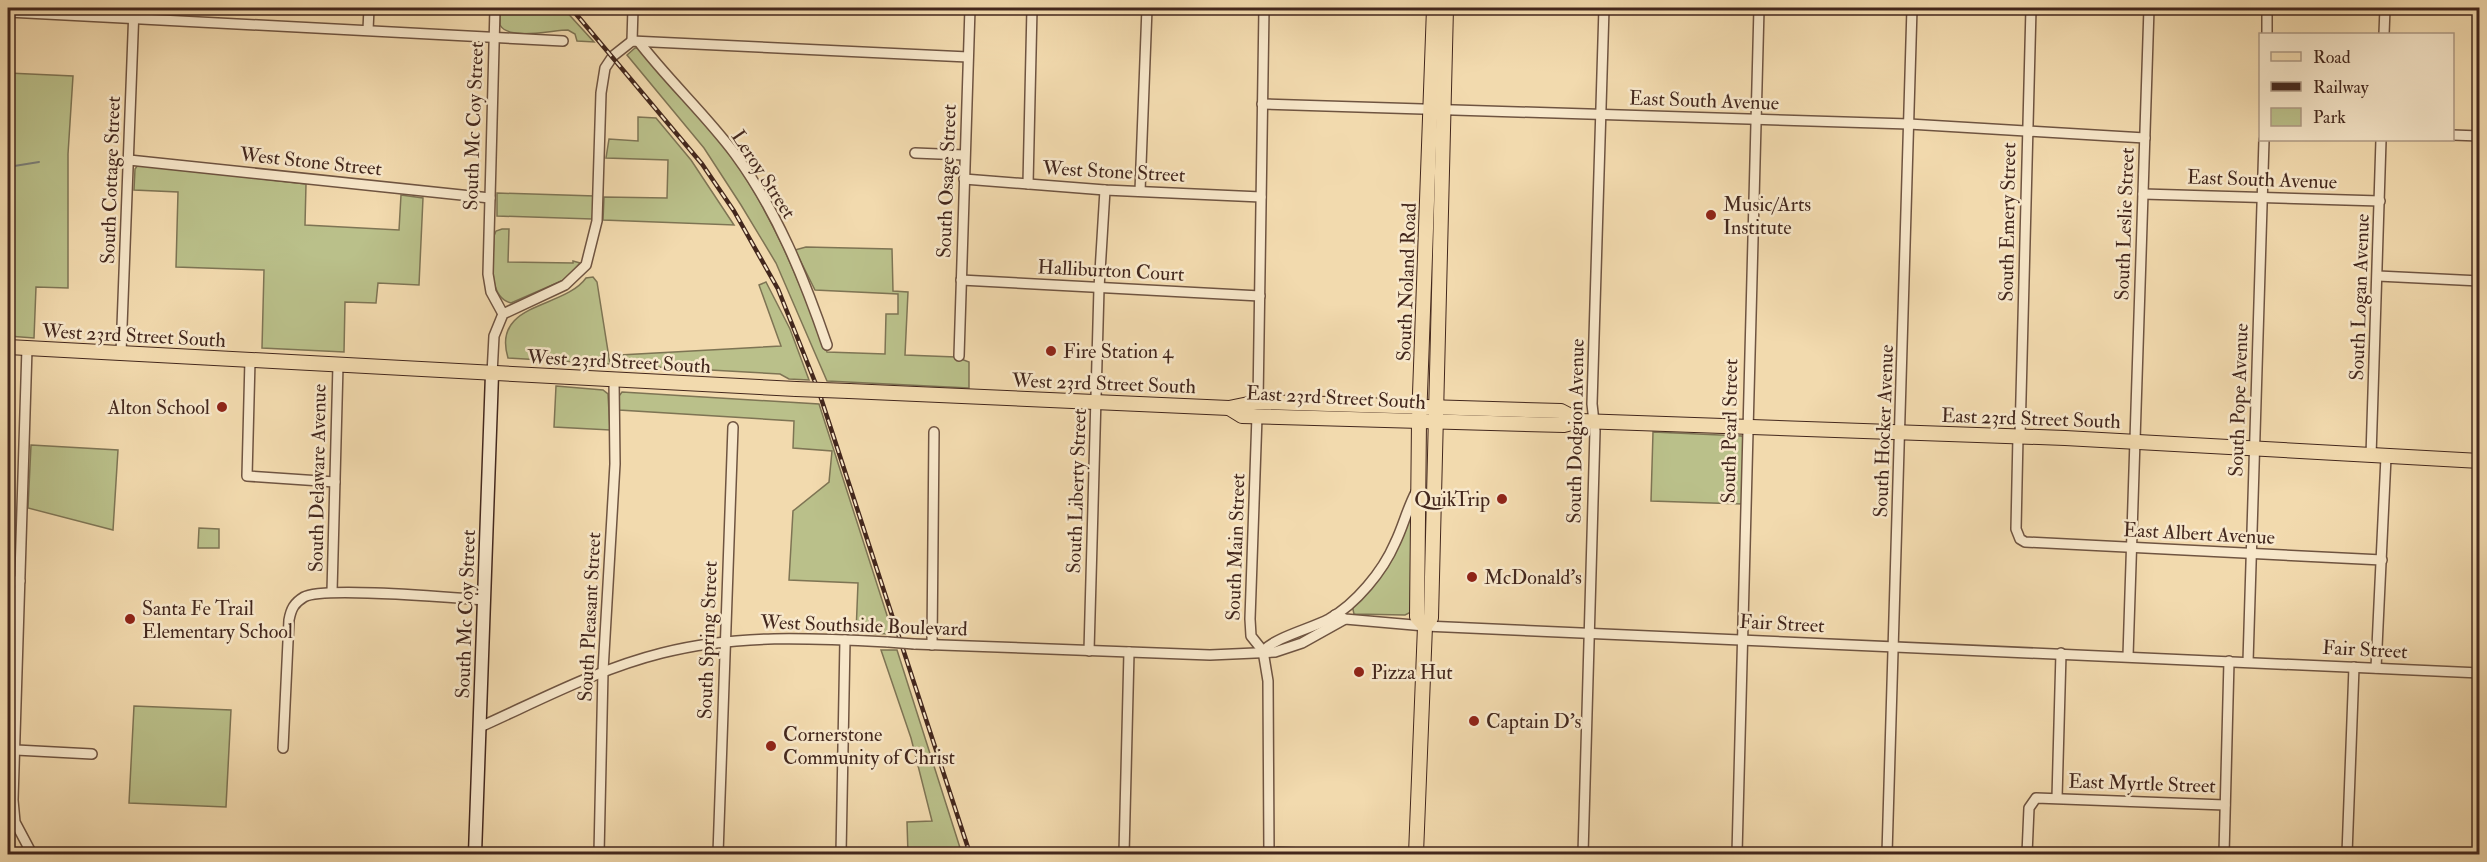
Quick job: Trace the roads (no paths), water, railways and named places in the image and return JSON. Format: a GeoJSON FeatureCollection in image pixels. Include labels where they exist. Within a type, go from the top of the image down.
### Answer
{"type":"FeatureCollection","features":[{"type":"Feature","properties":{"kind":"main road","name":"South Noland Road"},"geometry":{"type":"LineString","coordinates":[[1416,855],[1425,626],[1431,618],[1436,414],[1437,110],[1434,8]]}},
{"type":"Feature","properties":{"kind":"main road","name":"South Noland Road"},"geometry":{"type":"LineString","coordinates":[[1425,626],[1417,617],[1420,414],[1437,110],[1446,8]]}},
{"type":"Feature","properties":{"kind":"main road","name":"West 23rd Street South"},"geometry":{"type":"LineString","coordinates":[[8,347],[614,381],[1229,408]]}},
{"type":"Feature","properties":{"kind":"main road","name":"East 23rd Street South"},"geometry":{"type":"LineString","coordinates":[[1229,408],[1242,416],[1258,409],[1420,414],[1561,411],[1580,421],[1594,422],[2019,436],[2480,461]]}},
{"type":"Feature","properties":{"kind":"street"},"geometry":{"type":"LineString","coordinates":[[368,30],[369,8]]}},
{"type":"Feature","properties":{"kind":"street","name":"South Mc Coy Street"},"geometry":{"type":"LineString","coordinates":[[495,8],[488,274],[491,292],[503,314]]}},
{"type":"Feature","properties":{"kind":"street"},"geometry":{"type":"LineString","coordinates":[[633,8],[636,42]]}},
{"type":"Feature","properties":{"kind":"street","name":"South Osage Street"},"geometry":{"type":"LineString","coordinates":[[959,356],[970,8]]}},
{"type":"Feature","properties":{"kind":"street"},"geometry":{"type":"LineString","coordinates":[[1028,184],[1032,8]]}},
{"type":"Feature","properties":{"kind":"street"},"geometry":{"type":"LineString","coordinates":[[1140,191],[1147,8]]}},
{"type":"Feature","properties":{"kind":"street","name":"South Main Street"},"geometry":{"type":"LineString","coordinates":[[1264,8],[1258,409],[1250,619],[1251,636],[1263,651],[1270,719],[1269,855]]}},
{"type":"Feature","properties":{"kind":"street","name":"South Dodgion Avenue"},"geometry":{"type":"LineString","coordinates":[[1583,855],[1594,422],[1592,404],[1604,8]]}},
{"type":"Feature","properties":{"kind":"street","name":"South Pearl Street"},"geometry":{"type":"LineString","coordinates":[[1737,855],[1759,8]]}},
{"type":"Feature","properties":{"kind":"street","name":"South Hocker Avenue"},"geometry":{"type":"LineString","coordinates":[[1887,855],[1895,646],[1912,8]]}},
{"type":"Feature","properties":{"kind":"street","name":"South Emery Street"},"geometry":{"type":"LineString","coordinates":[[2017,536],[2031,8]]}},
{"type":"Feature","properties":{"kind":"street","name":"South Leslie Street"},"geometry":{"type":"LineString","coordinates":[[2128,656],[2149,8]]}},
{"type":"Feature","properties":{"kind":"street"},"geometry":{"type":"LineString","coordinates":[[2267,8],[2267,33]]}},
{"type":"Feature","properties":{"kind":"street"},"geometry":{"type":"LineString","coordinates":[[2384,33],[2385,8]]}},
{"type":"Feature","properties":{"kind":"street"},"geometry":{"type":"LineString","coordinates":[[8,12],[133,13],[368,30],[563,40]]}},
{"type":"Feature","properties":{"kind":"street","name":"South Cottage Street"},"geometry":{"type":"LineString","coordinates":[[121,353],[133,13]]}},
{"type":"Feature","properties":{"kind":"street"},"geometry":{"type":"LineString","coordinates":[[492,374],[494,336],[503,314],[565,285],[586,265],[597,220],[601,93],[605,68],[614,55],[636,42],[968,57]]}},
{"type":"Feature","properties":{"kind":"street","name":"Leroy Street"},"geometry":{"type":"LineString","coordinates":[[636,42],[735,154],[756,187],[785,239],[808,290],[828,345]]}},
{"type":"Feature","properties":{"kind":"street","name":"East South Avenue"},"geometry":{"type":"LineString","coordinates":[[1262,104],[1909,124],[2145,138]]}},
{"type":"Feature","properties":{"kind":"street"},"geometry":{"type":"LineString","coordinates":[[2454,135],[2480,136]]}},
{"type":"Feature","properties":{"kind":"street","name":"South Pope Avenue"},"geometry":{"type":"LineString","coordinates":[[2248,662],[2264,141]]}},
{"type":"Feature","properties":{"kind":"street","name":"South Logan Avenue"},"geometry":{"type":"LineString","coordinates":[[2371,456],[2381,141]]}},
{"type":"Feature","properties":{"kind":"street"},"geometry":{"type":"LineString","coordinates":[[915,153],[964,155]]}},
{"type":"Feature","properties":{"kind":"street","name":"West Stone Street"},"geometry":{"type":"LineString","coordinates":[[129,160],[490,198]]}},
{"type":"Feature","properties":{"kind":"street","name":"West Stone Street"},"geometry":{"type":"LineString","coordinates":[[964,179],[1105,190],[1262,196]]}},
{"type":"Feature","properties":{"kind":"street","name":"South Liberty Street"},"geometry":{"type":"LineString","coordinates":[[1089,651],[1099,288],[1105,190]]}},
{"type":"Feature","properties":{"kind":"street","name":"East South Avenue"},"geometry":{"type":"LineString","coordinates":[[2143,194],[2380,201]]}},
{"type":"Feature","properties":{"kind":"street"},"geometry":{"type":"LineString","coordinates":[[2378,276],[2480,281]]}},
{"type":"Feature","properties":{"kind":"street","name":"Halliburton Court"},"geometry":{"type":"LineString","coordinates":[[961,280],[1260,296]]}},
{"type":"Feature","properties":{"kind":"street"},"geometry":{"type":"LineString","coordinates":[[27,348],[15,822],[32,855]]}},
{"type":"Feature","properties":{"kind":"street"},"geometry":{"type":"LineString","coordinates":[[250,360],[247,476],[335,482]]}},
{"type":"Feature","properties":{"kind":"street","name":"South Delaware Avenue"},"geometry":{"type":"LineString","coordinates":[[332,592],[338,365]]}},
{"type":"Feature","properties":{"kind":"street","name":"South Mc Coy Street"},"geometry":{"type":"LineString","coordinates":[[475,855],[492,374]]}},
{"type":"Feature","properties":{"kind":"street","name":"South Pleasant Street"},"geometry":{"type":"LineString","coordinates":[[599,855],[603,671],[615,464],[614,381]]}},
{"type":"Feature","properties":{"kind":"street","name":"South Spring Street"},"geometry":{"type":"LineString","coordinates":[[718,855],[732,427]]}},
{"type":"Feature","properties":{"kind":"street"},"geometry":{"type":"LineString","coordinates":[[932,645],[934,432]]}},
{"type":"Feature","properties":{"kind":"street"},"geometry":{"type":"LineString","coordinates":[[2376,668],[2386,457]]}},
{"type":"Feature","properties":{"kind":"street"},"geometry":{"type":"LineString","coordinates":[[1263,651],[1271,643],[1340,617],[1389,556],[1419,487]]}},
{"type":"Feature","properties":{"kind":"street","name":"East Albert Avenue"},"geometry":{"type":"LineString","coordinates":[[2017,536],[2025,542],[2382,560]]}},
{"type":"Feature","properties":{"kind":"street"},"geometry":{"type":"LineString","coordinates":[[8,581],[20,581]]}},
{"type":"Feature","properties":{"kind":"street"},"geometry":{"type":"LineString","coordinates":[[283,748],[288,701],[291,610],[304,597],[332,592],[485,600]]}},
{"type":"Feature","properties":{"kind":"street","name":"Fair Street"},"geometry":{"type":"LineString","coordinates":[[1340,617],[1425,626],[2480,673]]}},
{"type":"Feature","properties":{"kind":"street","name":"West Southside Boulevard"},"geometry":{"type":"LineString","coordinates":[[480,726],[603,671],[662,653],[725,641],[788,637],[932,645],[1210,655],[1263,651]]}},
{"type":"Feature","properties":{"kind":"street"},"geometry":{"type":"LineString","coordinates":[[841,855],[845,640]]}},
{"type":"Feature","properties":{"kind":"street"},"geometry":{"type":"LineString","coordinates":[[1124,855],[1129,652]]}},
{"type":"Feature","properties":{"kind":"street"},"geometry":{"type":"LineString","coordinates":[[2027,855],[2030,804],[2036,798],[2057,798],[2061,653]]}},
{"type":"Feature","properties":{"kind":"street"},"geometry":{"type":"LineString","coordinates":[[2224,855],[2229,661]]}},
{"type":"Feature","properties":{"kind":"street"},"geometry":{"type":"LineString","coordinates":[[2347,855],[2354,667]]}},
{"type":"Feature","properties":{"kind":"street"},"geometry":{"type":"LineString","coordinates":[[16,750],[92,754]]}},
{"type":"Feature","properties":{"kind":"street","name":"East Myrtle Street"},"geometry":{"type":"LineString","coordinates":[[2057,798],[2225,805]]}},
{"type":"Feature","properties":{"kind":"waterway"},"geometry":{"type":"LineString","coordinates":[[8,167],[39,162]]}},
{"type":"Feature","properties":{"kind":"railway"},"geometry":{"type":"LineString","coordinates":[[571,8],[702,164],[734,211],[778,289],[819,392],[970,854]]}},
{"type":"Feature","properties":{"kind":"place","name":"Music/Arts Institute"},"geometry":{"type":"Point","coordinates":[1711,215]}},
{"type":"Feature","properties":{"kind":"place","name":"Fire Station 4"},"geometry":{"type":"Point","coordinates":[1051,351]}},
{"type":"Feature","properties":{"kind":"place","name":"Alton School"},"geometry":{"type":"Point","coordinates":[222,407]}},
{"type":"Feature","properties":{"kind":"place","name":"QuikTrip"},"geometry":{"type":"Point","coordinates":[1502,499]}},
{"type":"Feature","properties":{"kind":"place","name":"McDonald's"},"geometry":{"type":"Point","coordinates":[1472,577]}},
{"type":"Feature","properties":{"kind":"place","name":"Santa Fe Trail Elementary School"},"geometry":{"type":"Point","coordinates":[130,619]}},
{"type":"Feature","properties":{"kind":"place","name":"Pizza Hut"},"geometry":{"type":"Point","coordinates":[1359,672]}},
{"type":"Feature","properties":{"kind":"place","name":"Captain D's"},"geometry":{"type":"Point","coordinates":[1474,721]}},
{"type":"Feature","properties":{"kind":"place","name":"Cornerstone Community of Christ"},"geometry":{"type":"Point","coordinates":[771,746]}}]}
